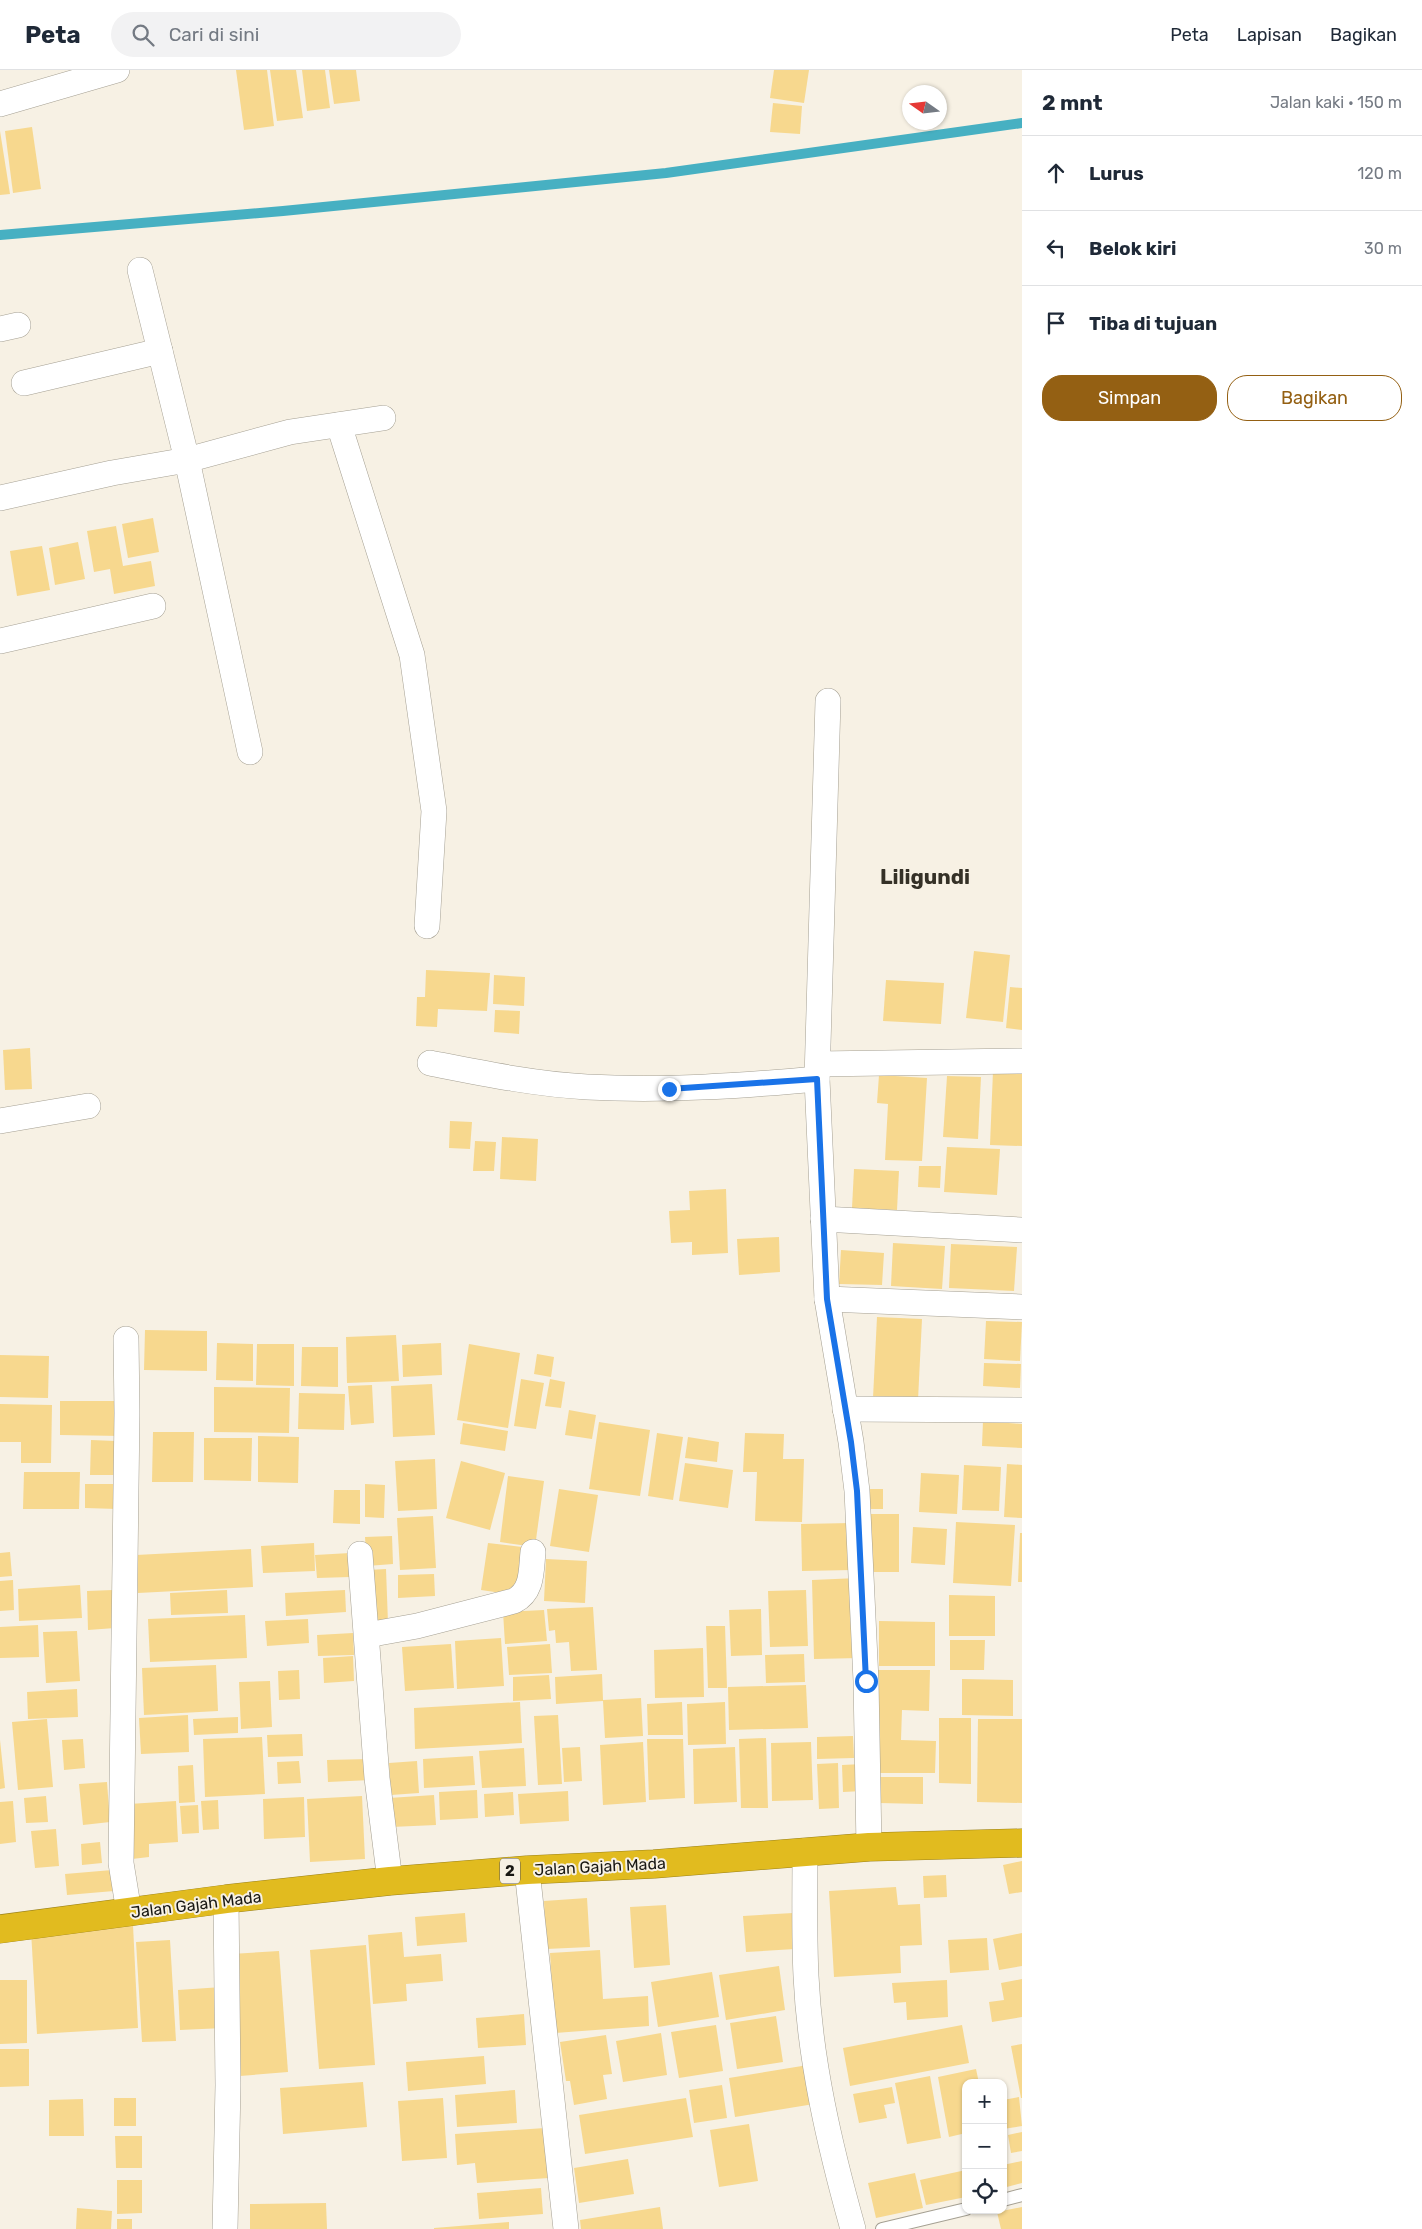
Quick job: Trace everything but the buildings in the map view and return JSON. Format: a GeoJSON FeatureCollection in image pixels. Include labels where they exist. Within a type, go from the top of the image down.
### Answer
{"type":"FeatureCollection","features":[{"type":"Feature","properties":{"kind":"highway","name":"Jalan Gajah Mada"},"geometry":{"type":"LineString","coordinates":[[0,1929],[226,1899],[390,1881],[527,1870],[654,1864],[869,1847],[1022,1843]]}},
{"type":"Feature","properties":{"kind":"street"},"geometry":{"type":"LineString","coordinates":[[0,104],[117,70]]}},
{"type":"Feature","properties":{"kind":"street"},"geometry":{"type":"LineString","coordinates":[[140,270],[187,460],[250,752]]}},
{"type":"Feature","properties":{"kind":"street"},"geometry":{"type":"LineString","coordinates":[[24,382],[160,351]]}},
{"type":"Feature","properties":{"kind":"street"},"geometry":{"type":"LineString","coordinates":[[0,498],[112,473],[187,460],[290,432],[383,418]]}},
{"type":"Feature","properties":{"kind":"street"},"geometry":{"type":"LineString","coordinates":[[339,425],[412,655],[434,811],[427,926]]}},
{"type":"Feature","properties":{"kind":"street"},"geometry":{"type":"LineString","coordinates":[[0,641],[153,606]]}},
{"type":"Feature","properties":{"kind":"street"},"geometry":{"type":"LineString","coordinates":[[828,701],[818,1071],[827,1299],[851,1442],[857,1500],[866,1681],[869,1847]]}},
{"type":"Feature","properties":{"kind":"street"},"geometry":{"type":"LineString","coordinates":[[430,1063],[528,1081],[586,1087],[669,1089],[818,1071],[1022,1061]]}},
{"type":"Feature","properties":{"kind":"street"},"geometry":{"type":"LineString","coordinates":[[0,1121],[88,1106]]}},
{"type":"Feature","properties":{"kind":"street"},"geometry":{"type":"LineString","coordinates":[[824,1219],[1022,1230]]}},
{"type":"Feature","properties":{"kind":"street"},"geometry":{"type":"LineString","coordinates":[[827,1299],[1022,1307]]}},
{"type":"Feature","properties":{"kind":"street"},"geometry":{"type":"LineString","coordinates":[[126,1339],[127,1413],[121,1862],[130,1912]]}},
{"type":"Feature","properties":{"kind":"street"},"geometry":{"type":"LineString","coordinates":[[844,1409],[1021,1410]]}},
{"type":"Feature","properties":{"kind":"street"},"geometry":{"type":"LineString","coordinates":[[367,1635],[417,1626],[514,1601],[521,1597],[528,1586],[533,1552]]}},
{"type":"Feature","properties":{"kind":"street"},"geometry":{"type":"LineString","coordinates":[[360,1554],[377,1778],[390,1881]]}},
{"type":"Feature","properties":{"kind":"street"},"geometry":{"type":"LineString","coordinates":[[805,1852],[806,1977],[812,2042],[831,2151],[853,2229]]}},
{"type":"Feature","properties":{"kind":"street"},"geometry":{"type":"LineString","coordinates":[[527,1870],[566,2229]]}},
{"type":"Feature","properties":{"kind":"street"},"geometry":{"type":"LineString","coordinates":[[225,2229],[228,2085],[226,1899]]}},
{"type":"Feature","properties":{"kind":"lane"},"geometry":{"type":"LineString","coordinates":[[1007,2199],[1022,2195]]}},
{"type":"Feature","properties":{"kind":"lane"},"geometry":{"type":"LineString","coordinates":[[882,2229],[962,2210]]}},
{"type":"Feature","properties":{"kind":"waterway"},"geometry":{"type":"LineString","coordinates":[[0,235],[283,211],[666,173],[1022,123]]}},
{"type":"Feature","properties":{"kind":"district","name":"Liligundi"},"geometry":{"type":"Point","coordinates":[925,877]}},
{"type":"Feature","properties":{"kind":"route"},"geometry":{"type":"LineString","coordinates":[[669,1089],[817,1079],[827,1299],[851,1442],[857,1491],[866,1681]]}}]}
